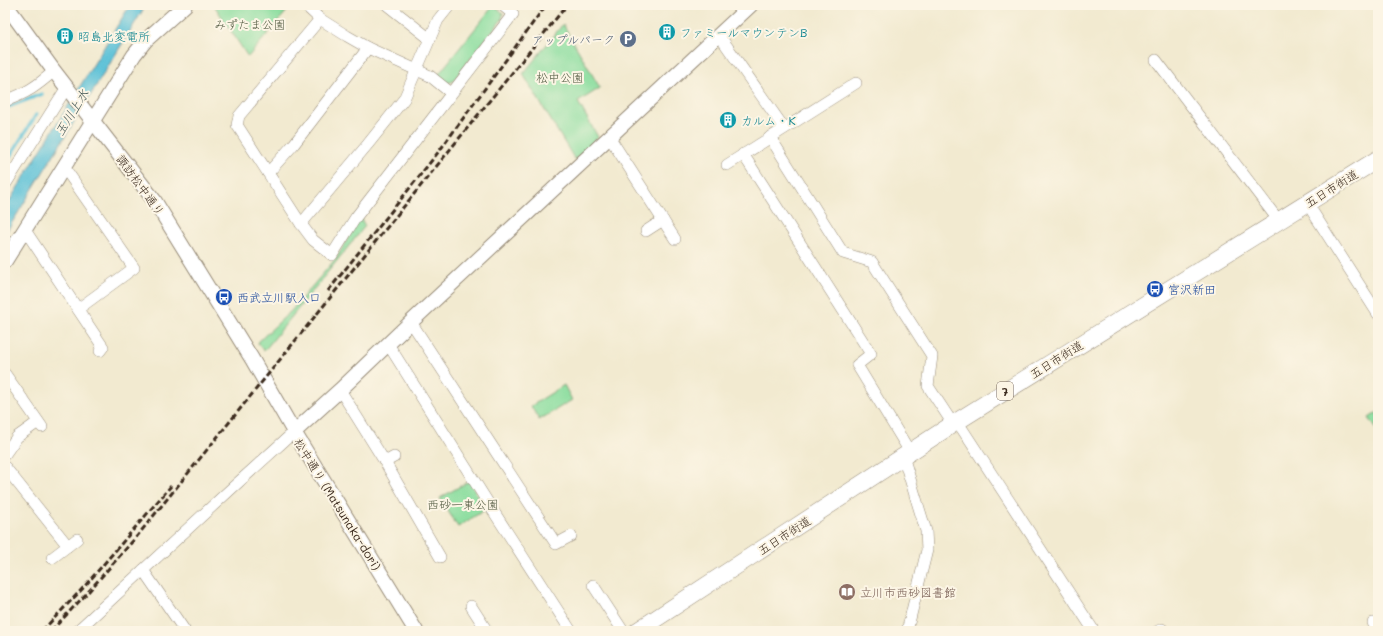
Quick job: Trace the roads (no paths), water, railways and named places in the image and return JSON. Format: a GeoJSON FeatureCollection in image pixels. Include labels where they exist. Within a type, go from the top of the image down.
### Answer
{"type":"FeatureCollection","features":[{"type":"Feature","properties":{"kind":"main road","name":"五日市街道"},"geometry":{"type":"LineString","coordinates":[[637,631],[955,423],[1378,159]]}},
{"type":"Feature","properties":{"kind":"street","name":"諏訪松中通り"},"geometry":{"type":"LineString","coordinates":[[6,5],[54,71],[154,200],[261,375]]}},
{"type":"Feature","properties":{"kind":"street"},"geometry":{"type":"LineString","coordinates":[[5,261],[134,55],[146,40],[185,5]]}},
{"type":"Feature","properties":{"kind":"street"},"geometry":{"type":"LineString","coordinates":[[305,5],[320,19],[347,36],[368,48],[430,76],[451,93]]}},
{"type":"Feature","properties":{"kind":"street"},"geometry":{"type":"LineString","coordinates":[[387,5],[430,39]]}},
{"type":"Feature","properties":{"kind":"street"},"geometry":{"type":"LineString","coordinates":[[301,224],[404,99],[438,20],[450,5]]}},
{"type":"Feature","properties":{"kind":"street"},"geometry":{"type":"LineString","coordinates":[[320,19],[239,116],[237,125],[301,224],[314,240],[332,255],[356,216],[513,14],[502,5]]}},
{"type":"Feature","properties":{"kind":"street"},"geometry":{"type":"LineString","coordinates":[[77,631],[340,390],[411,322],[610,138],[719,35],[747,6]]}},
{"type":"Feature","properties":{"kind":"street"},"geometry":{"type":"LineString","coordinates":[[719,35],[784,128]]}},
{"type":"Feature","properties":{"kind":"street"},"geometry":{"type":"LineString","coordinates":[[268,173],[294,144],[368,48]]}},
{"type":"Feature","properties":{"kind":"street"},"geometry":{"type":"LineString","coordinates":[[1156,60],[1278,220]]}},
{"type":"Feature","properties":{"kind":"street"},"geometry":{"type":"LineString","coordinates":[[5,101],[23,95],[38,85],[54,71]]}},
{"type":"Feature","properties":{"kind":"street"},"geometry":{"type":"LineString","coordinates":[[727,164],[856,83]]}},
{"type":"Feature","properties":{"kind":"street"},"geometry":{"type":"LineString","coordinates":[[5,185],[70,91]]}},
{"type":"Feature","properties":{"kind":"street"},"geometry":{"type":"LineString","coordinates":[[770,137],[843,253],[872,262],[932,356],[928,386],[955,423],[1094,631]]}},
{"type":"Feature","properties":{"kind":"street"},"geometry":{"type":"LineString","coordinates":[[610,138],[675,239]]}},
{"type":"Feature","properties":{"kind":"street"},"geometry":{"type":"LineString","coordinates":[[743,154],[871,354],[857,365],[907,454],[926,531],[927,550],[907,631]]}},
{"type":"Feature","properties":{"kind":"street"},"geometry":{"type":"LineString","coordinates":[[64,167],[134,268],[78,309]]}},
{"type":"Feature","properties":{"kind":"street"},"geometry":{"type":"LineString","coordinates":[[1307,203],[1378,314]]}},
{"type":"Feature","properties":{"kind":"street"},"geometry":{"type":"LineString","coordinates":[[646,231],[663,220]]}},
{"type":"Feature","properties":{"kind":"street"},"geometry":{"type":"LineString","coordinates":[[25,230],[103,347],[100,351]]}},
{"type":"Feature","properties":{"kind":"street"},"geometry":{"type":"LineString","coordinates":[[411,322],[556,544],[571,536]]}},
{"type":"Feature","properties":{"kind":"street"},"geometry":{"type":"LineString","coordinates":[[388,344],[571,631]]}},
{"type":"Feature","properties":{"kind":"street"},"geometry":{"type":"LineString","coordinates":[[5,374],[40,424],[17,437],[5,454]]}},
{"type":"Feature","properties":{"kind":"street","name":"松中通り (Matsunaka-dori)"},"geometry":{"type":"LineString","coordinates":[[261,375],[294,432],[416,631]]}},
{"type":"Feature","properties":{"kind":"street"},"geometry":{"type":"LineString","coordinates":[[340,390],[390,459],[436,543],[440,557]]}},
{"type":"Feature","properties":{"kind":"street"},"geometry":{"type":"LineString","coordinates":[[5,467],[68,546]]}},
{"type":"Feature","properties":{"kind":"street"},"geometry":{"type":"LineString","coordinates":[[52,558],[77,539]]}},
{"type":"Feature","properties":{"kind":"street"},"geometry":{"type":"LineString","coordinates":[[143,570],[185,631]]}},
{"type":"Feature","properties":{"kind":"street"},"geometry":{"type":"LineString","coordinates":[[593,585],[623,631]]}},
{"type":"Feature","properties":{"kind":"street"},"geometry":{"type":"LineString","coordinates":[[471,606],[487,631]]}},
{"type":"Feature","properties":{"kind":"water","name":"玉川上水"},"geometry":{"type":"Polygon","coordinates":[[[130,5],[146,5],[5,234],[5,208],[130,5]]]}},
{"type":"Feature","properties":{"kind":"waterway"},"geometry":{"type":"LineString","coordinates":[[5,108],[42,94]]}},
{"type":"Feature","properties":{"kind":"waterway"},"geometry":{"type":"LineString","coordinates":[[5,164],[36,115]]}},
{"type":"Feature","properties":{"kind":"railway"},"geometry":{"type":"LineString","coordinates":[[328,291],[440,150],[546,5]]}},
{"type":"Feature","properties":{"kind":"railway"},"geometry":{"type":"LineString","coordinates":[[51,631],[89,591],[138,535],[567,5]]}},
{"type":"Feature","properties":{"kind":"railway"},"geometry":{"type":"LineString","coordinates":[[42,631],[84,587],[171,486]]}},
{"type":"Feature","properties":{"kind":"place","name":"ファミールマウンテンB"},"geometry":{"type":"Point","coordinates":[667,32]}},
{"type":"Feature","properties":{"kind":"place","name":"昭島北変電所"},"geometry":{"type":"Point","coordinates":[65,36]}},
{"type":"Feature","properties":{"kind":"place","name":"アップルパーク"},"geometry":{"type":"Point","coordinates":[628,39]}},
{"type":"Feature","properties":{"kind":"place","name":"カルム・K"},"geometry":{"type":"Point","coordinates":[728,120]}},
{"type":"Feature","properties":{"kind":"place","name":"宮沢新田"},"geometry":{"type":"Point","coordinates":[1155,289]}},
{"type":"Feature","properties":{"kind":"place","name":"西武立川駅入口"},"geometry":{"type":"Point","coordinates":[224,297]}},
{"type":"Feature","properties":{"kind":"place","name":"立川市西砂図書館"},"geometry":{"type":"Point","coordinates":[847,592]}},
{"type":"Feature","properties":{"kind":"park label","name":"みずたま公園"},"geometry":{"type":"Point","coordinates":[250,24]}},
{"type":"Feature","properties":{"kind":"park label","name":"松中公園"},"geometry":{"type":"Point","coordinates":[560,77]}},
{"type":"Feature","properties":{"kind":"park label","name":"西砂一東公園"},"geometry":{"type":"Point","coordinates":[463,504]}}]}
